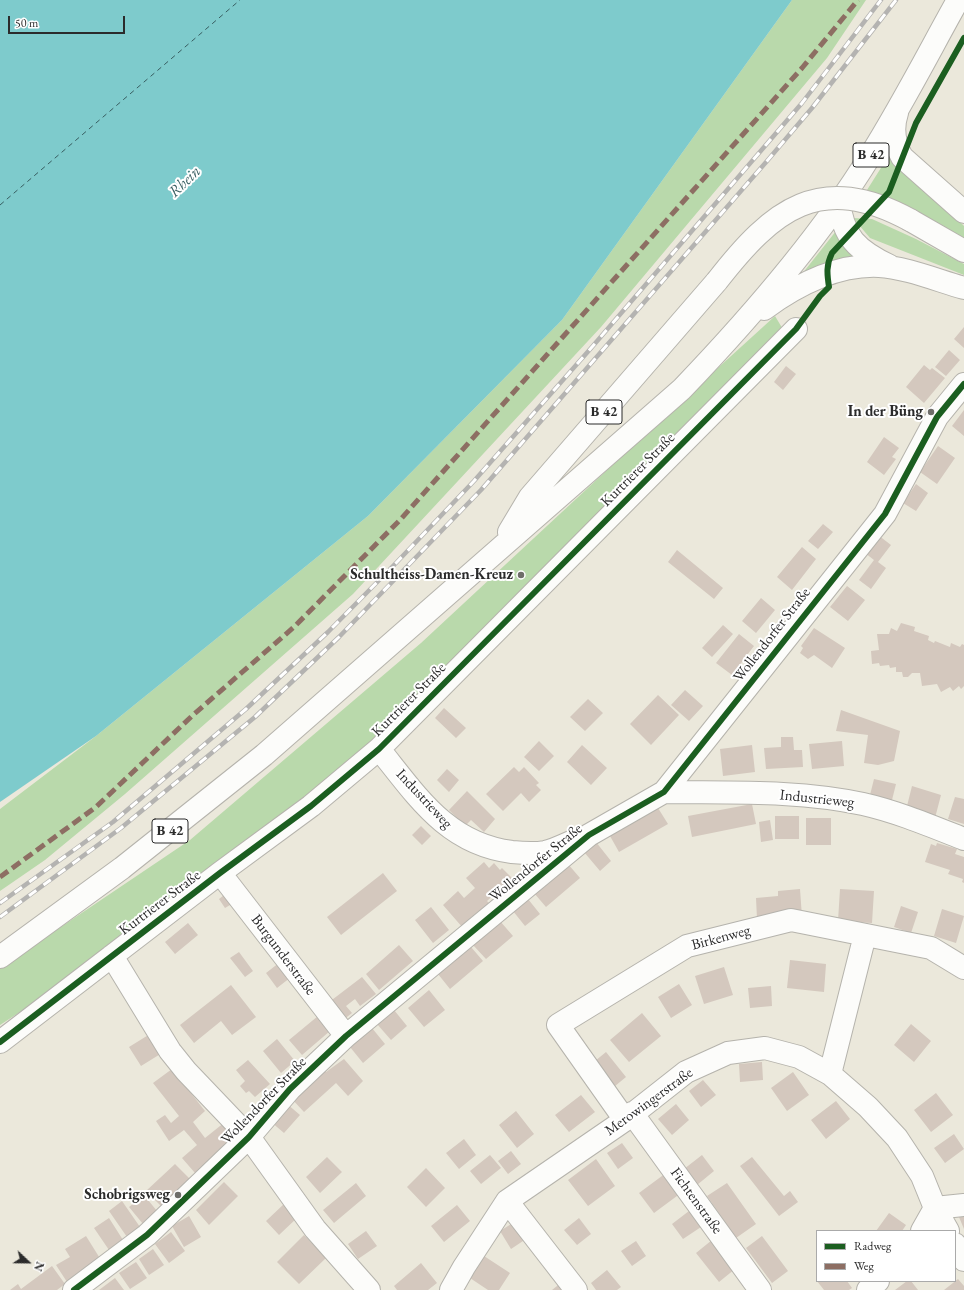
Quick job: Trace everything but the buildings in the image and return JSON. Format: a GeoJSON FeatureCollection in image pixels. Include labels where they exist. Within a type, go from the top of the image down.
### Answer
{"type":"FeatureCollection","features":[{"type":"Feature","properties":{"kind":"street","name":"B 42"},"geometry":{"type":"LineString","coordinates":[[0,957],[122,868],[199,808],[275,745],[682,389],[742,325],[792,263],[870,157],[958,0]]}},
{"type":"Feature","properties":{"kind":"street","name":"B 42"},"geometry":{"type":"LineString","coordinates":[[899,107],[894,132],[898,150],[902,157],[964,212]]}},
{"type":"Feature","properties":{"kind":"street","name":"B 42"},"geometry":{"type":"LineString","coordinates":[[499,549],[530,497],[717,281],[738,254],[768,224],[791,210],[805,204],[820,200],[854,199],[874,203],[910,220],[964,251]]}},
{"type":"Feature","properties":{"kind":"street","name":"B 42"},"geometry":{"type":"LineString","coordinates":[[839,200],[841,218],[848,235],[865,252],[893,268]]}},
{"type":"Feature","properties":{"kind":"street","name":"B 42"},"geometry":{"type":"LineString","coordinates":[[742,325],[792,291],[826,274],[865,267],[893,268],[964,288]]}},
{"type":"Feature","properties":{"kind":"street","name":"Kurtrierer Straße"},"geometry":{"type":"LineString","coordinates":[[0,1042],[220,873],[311,806],[379,749],[796,329]]}},
{"type":"Feature","properties":{"kind":"street","name":"Wollendorfer Straße"},"geometry":{"type":"LineString","coordinates":[[74,1290],[147,1235],[249,1137],[290,1089],[346,1036],[590,835],[664,792],[885,514],[937,417],[964,384]]}},
{"type":"Feature","properties":{"kind":"street","name":"Industrieweg"},"geometry":{"type":"LineString","coordinates":[[379,749],[424,804],[440,821],[458,834],[498,850],[522,853],[544,852],[590,835]]}},
{"type":"Feature","properties":{"kind":"street","name":"Industrieweg"},"geometry":{"type":"LineString","coordinates":[[664,792],[809,796],[864,804],[924,823],[964,839]]}},
{"type":"Feature","properties":{"kind":"street","name":"Burgunderstraße"},"geometry":{"type":"LineString","coordinates":[[220,873],[346,1036]]}},
{"type":"Feature","properties":{"kind":"street","name":"Birkenweg"},"geometry":{"type":"LineString","coordinates":[[628,1116],[558,1025],[687,946],[791,920],[931,948],[964,968]]}},
{"type":"Feature","properties":{"kind":"street"},"geometry":{"type":"LineString","coordinates":[[830,1074],[865,935]]}},
{"type":"Feature","properties":{"kind":"street"},"geometry":{"type":"LineString","coordinates":[[112,956],[170,1051],[186,1071],[249,1137],[315,1229],[369,1290]]}},
{"type":"Feature","properties":{"kind":"street","name":"Merowingerstraße"},"geometry":{"type":"LineString","coordinates":[[451,1290],[464,1267],[507,1201],[628,1116],[686,1072],[728,1053],[765,1048],[799,1057],[830,1074],[868,1107],[898,1138],[922,1176],[935,1208],[947,1230]]}},
{"type":"Feature","properties":{"kind":"street","name":"Fichtenstraße"},"geometry":{"type":"LineString","coordinates":[[628,1116],[760,1290]]}},
{"type":"Feature","properties":{"kind":"street"},"geometry":{"type":"LineString","coordinates":[[507,1201],[576,1290]]}},
{"type":"Feature","properties":{"kind":"street"},"geometry":{"type":"LineString","coordinates":[[923,1230],[935,1208],[964,1205]]}},
{"type":"Feature","properties":{"kind":"street"},"geometry":{"type":"LineString","coordinates":[[956,1246],[964,1260]]}},
{"type":"Feature","properties":{"kind":"street"},"geometry":{"type":"LineString","coordinates":[[868,1290],[877,1282]]}},
{"type":"Feature","properties":{"kind":"green space"},"geometry":{"type":"Polygon","coordinates":[[[792,0],[866,0],[827,58],[601,327],[353,594],[125,794],[45,860],[0,891],[0,809],[96,736],[368,516],[562,320],[792,0]]]}},
{"type":"Feature","properties":{"kind":"green space"},"geometry":{"type":"Polygon","coordinates":[[[891,152],[964,226],[964,242],[900,206],[867,190],[891,152]]]}},
{"type":"Feature","properties":{"kind":"green space"},"geometry":{"type":"Polygon","coordinates":[[[853,218],[872,219],[916,239],[964,264],[964,275],[870,238],[853,218]]]}},
{"type":"Feature","properties":{"kind":"green space"},"geometry":{"type":"Polygon","coordinates":[[[840,226],[862,257],[802,274],[840,226]]]}},
{"type":"Feature","properties":{"kind":"green space"},"geometry":{"type":"Polygon","coordinates":[[[775,316],[784,331],[371,749],[118,948],[0,1025],[0,968],[190,840],[421,643],[775,316]]]}},
{"type":"Feature","properties":{"kind":"water","name":"Rhein"},"geometry":{"type":"Polygon","coordinates":[[[0,0],[792,0],[562,320],[368,516],[96,736],[0,802],[0,0]]]}},
{"type":"Feature","properties":{"kind":"ferry route"},"geometry":{"type":"LineString","coordinates":[[0,205],[240,0]]}},
{"type":"Feature","properties":{"kind":"railway"},"geometry":{"type":"LineString","coordinates":[[0,903],[113,822],[246,709],[328,632],[396,563],[474,481],[592,347],[802,103],[881,0]]}},
{"type":"Feature","properties":{"kind":"railway"},"geometry":{"type":"LineString","coordinates":[[0,917],[121,828],[255,717],[339,637],[481,490],[812,108],[896,0]]}},
{"type":"Feature","properties":{"kind":"marked path"},"geometry":{"type":"LineString","coordinates":[[0,877],[96,807],[193,715],[294,627],[400,520],[802,68],[858,0]]}},
{"type":"Feature","properties":{"kind":"cycle path"},"geometry":{"type":"LineString","coordinates":[[0,1042],[220,873],[311,806],[379,749],[796,329],[820,296],[829,287],[828,270],[832,253],[889,192],[916,123],[964,38]]}},
{"type":"Feature","properties":{"kind":"cycle path"},"geometry":{"type":"LineString","coordinates":[[74,1290],[147,1235],[249,1137],[290,1089],[346,1036],[589,835],[664,792],[885,514],[937,417],[964,384]]}},
{"type":"Feature","properties":{"kind":"place","name":"In der Büng"},"geometry":{"type":"Point","coordinates":[931,412]}},
{"type":"Feature","properties":{"kind":"place","name":"Schultheiss-Damen-Kreuz"},"geometry":{"type":"Point","coordinates":[521,575]}},
{"type":"Feature","properties":{"kind":"place","name":"Schobrigsweg"},"geometry":{"type":"Point","coordinates":[178,1195]}}]}
